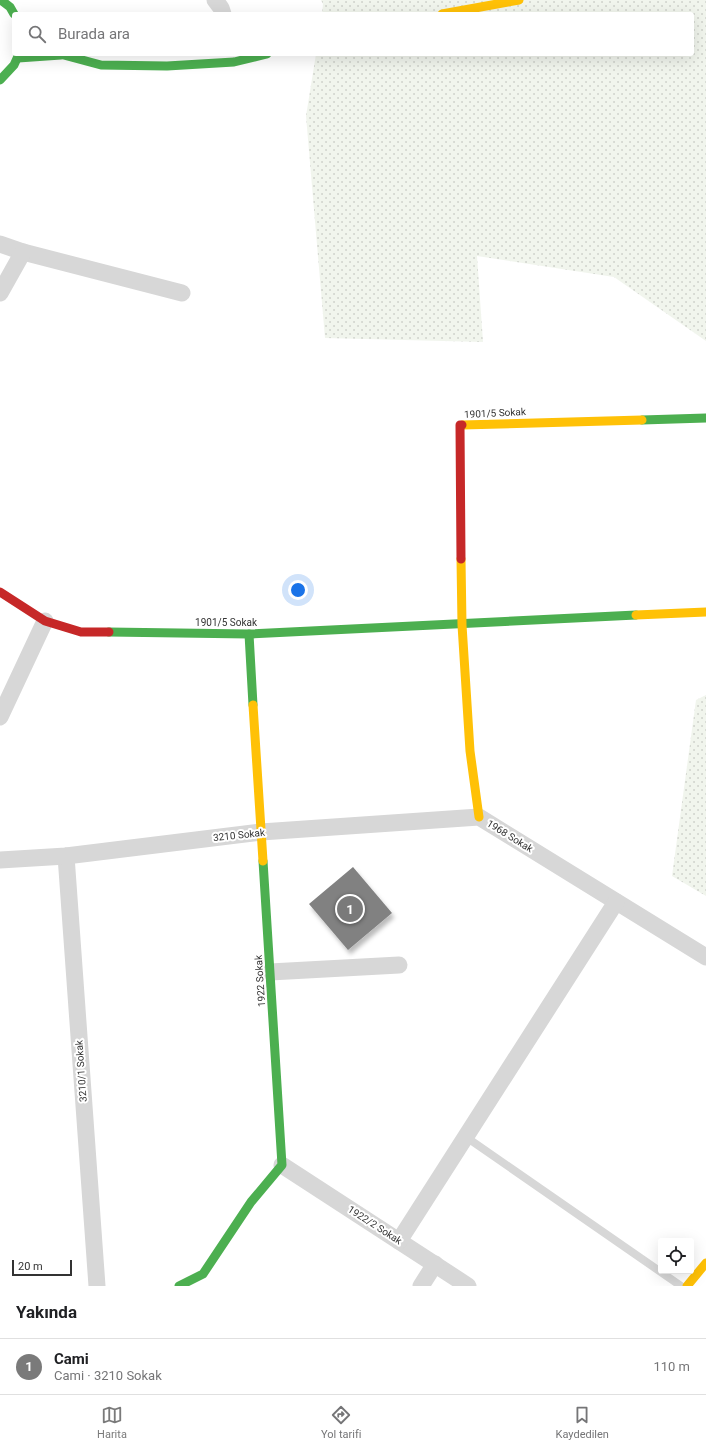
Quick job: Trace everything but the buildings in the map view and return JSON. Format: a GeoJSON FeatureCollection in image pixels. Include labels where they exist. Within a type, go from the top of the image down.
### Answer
{"type":"FeatureCollection","features":[{"type":"Feature","properties":{"kind":"street"},"geometry":{"type":"LineString","coordinates":[[1,0],[13,12]]}},
{"type":"Feature","properties":{"kind":"street"},"geometry":{"type":"LineString","coordinates":[[215,0],[222,12]]}},
{"type":"Feature","properties":{"kind":"street"},"geometry":{"type":"LineString","coordinates":[[453,12],[519,0]]}},
{"type":"Feature","properties":{"kind":"street"},"geometry":{"type":"LineString","coordinates":[[0,80],[10,71],[18,56]]}},
{"type":"Feature","properties":{"kind":"street"},"geometry":{"type":"LineString","coordinates":[[67,56],[101,65],[167,66],[250,56]]}},
{"type":"Feature","properties":{"kind":"street"},"geometry":{"type":"LineString","coordinates":[[0,244],[23,252],[182,293]]}},
{"type":"Feature","properties":{"kind":"street"},"geometry":{"type":"LineString","coordinates":[[0,293],[23,252]]}},
{"type":"Feature","properties":{"kind":"street","name":"1901/5 Sokak"},"geometry":{"type":"LineString","coordinates":[[462,625],[460,425],[706,418]]}},
{"type":"Feature","properties":{"kind":"street","name":"1901/5 Sokak"},"geometry":{"type":"LineString","coordinates":[[0,592],[45,621],[81,632],[249,634],[462,625],[706,612]]}},
{"type":"Feature","properties":{"kind":"street"},"geometry":{"type":"LineString","coordinates":[[0,717],[45,621]]}},
{"type":"Feature","properties":{"kind":"street","name":"1968 Sokak"},"geometry":{"type":"LineString","coordinates":[[462,625],[470,750],[479,817],[706,957]]}},
{"type":"Feature","properties":{"kind":"street","name":"1922 Sokak"},"geometry":{"type":"LineString","coordinates":[[249,634],[282,1165]]}},
{"type":"Feature","properties":{"kind":"street","name":"3210 Sokak"},"geometry":{"type":"LineString","coordinates":[[0,860],[66,856],[261,832],[479,817]]}},
{"type":"Feature","properties":{"kind":"street","name":"3210/1 Sokak"},"geometry":{"type":"LineString","coordinates":[[66,856],[97,1286]]}},
{"type":"Feature","properties":{"kind":"street"},"geometry":{"type":"LineString","coordinates":[[399,1241],[616,902]]}},
{"type":"Feature","properties":{"kind":"street"},"geometry":{"type":"LineString","coordinates":[[270,972],[400,965]]}},
{"type":"Feature","properties":{"kind":"street"},"geometry":{"type":"LineString","coordinates":[[179,1286],[203,1274],[251,1202],[282,1165]]}},
{"type":"Feature","properties":{"kind":"street","name":"1922/2 Sokak"},"geometry":{"type":"LineString","coordinates":[[282,1165],[468,1286]]}},
{"type":"Feature","properties":{"kind":"street"},"geometry":{"type":"LineString","coordinates":[[687,1286],[706,1263]]}},
{"type":"Feature","properties":{"kind":"street"},"geometry":{"type":"LineString","coordinates":[[421,1286],[435,1264]]}},
{"type":"Feature","properties":{"kind":"lane"},"geometry":{"type":"LineString","coordinates":[[466,1137],[680,1286]]}},
{"type":"Feature","properties":{"kind":"shaded area"},"geometry":{"type":"Polygon","coordinates":[[[321,0],[706,0],[706,341],[614,277],[477,256],[483,342],[325,338],[306,116],[316,56],[694,56],[694,12],[322,12],[323,4],[321,0]]]}},
{"type":"Feature","properties":{"kind":"shaded area"},"geometry":{"type":"Polygon","coordinates":[[[706,695],[706,896],[672,876],[696,700],[706,695]]]}},
{"type":"Feature","properties":{"kind":"traffic: fast"},"geometry":{"type":"LineString","coordinates":[[1,0],[10,7],[13,12]]}},
{"type":"Feature","properties":{"kind":"traffic: fast"},"geometry":{"type":"LineString","coordinates":[[0,80],[14,65],[18,56]]}},
{"type":"Feature","properties":{"kind":"traffic: fast"},"geometry":{"type":"LineString","coordinates":[[18,58],[47,56]]}},
{"type":"Feature","properties":{"kind":"traffic: fast"},"geometry":{"type":"LineString","coordinates":[[67,56],[101,65],[167,66],[234,62],[259,56]]}},
{"type":"Feature","properties":{"kind":"traffic: fast"},"geometry":{"type":"LineString","coordinates":[[642,420],[706,418]]}},
{"type":"Feature","properties":{"kind":"traffic: fast"},"geometry":{"type":"LineString","coordinates":[[109,632],[249,634],[636,615]]}},
{"type":"Feature","properties":{"kind":"traffic: fast"},"geometry":{"type":"LineString","coordinates":[[249,634],[253,705]]}},
{"type":"Feature","properties":{"kind":"traffic: fast"},"geometry":{"type":"LineString","coordinates":[[179,1286],[203,1274],[251,1202],[282,1165],[263,861]]}},
{"type":"Feature","properties":{"kind":"traffic: slow"},"geometry":{"type":"LineString","coordinates":[[453,12],[519,0]]}},
{"type":"Feature","properties":{"kind":"traffic: slow"},"geometry":{"type":"LineString","coordinates":[[462,425],[642,420]]}},
{"type":"Feature","properties":{"kind":"traffic: slow"},"geometry":{"type":"LineString","coordinates":[[461,559],[462,625],[470,751],[479,817]]}},
{"type":"Feature","properties":{"kind":"traffic: slow"},"geometry":{"type":"LineString","coordinates":[[636,615],[706,612]]}},
{"type":"Feature","properties":{"kind":"traffic: slow"},"geometry":{"type":"LineString","coordinates":[[253,705],[263,861]]}},
{"type":"Feature","properties":{"kind":"traffic: slow"},"geometry":{"type":"LineString","coordinates":[[687,1286],[706,1263]]}},
{"type":"Feature","properties":{"kind":"traffic: jam"},"geometry":{"type":"LineString","coordinates":[[461,559],[460,425],[462,425]]}},
{"type":"Feature","properties":{"kind":"traffic: jam"},"geometry":{"type":"LineString","coordinates":[[0,592],[45,621],[81,632],[109,632]]}},
{"type":"Feature","properties":{"kind":"place","name":"Cami"},"geometry":{"type":"Point","coordinates":[350,909]}}]}
